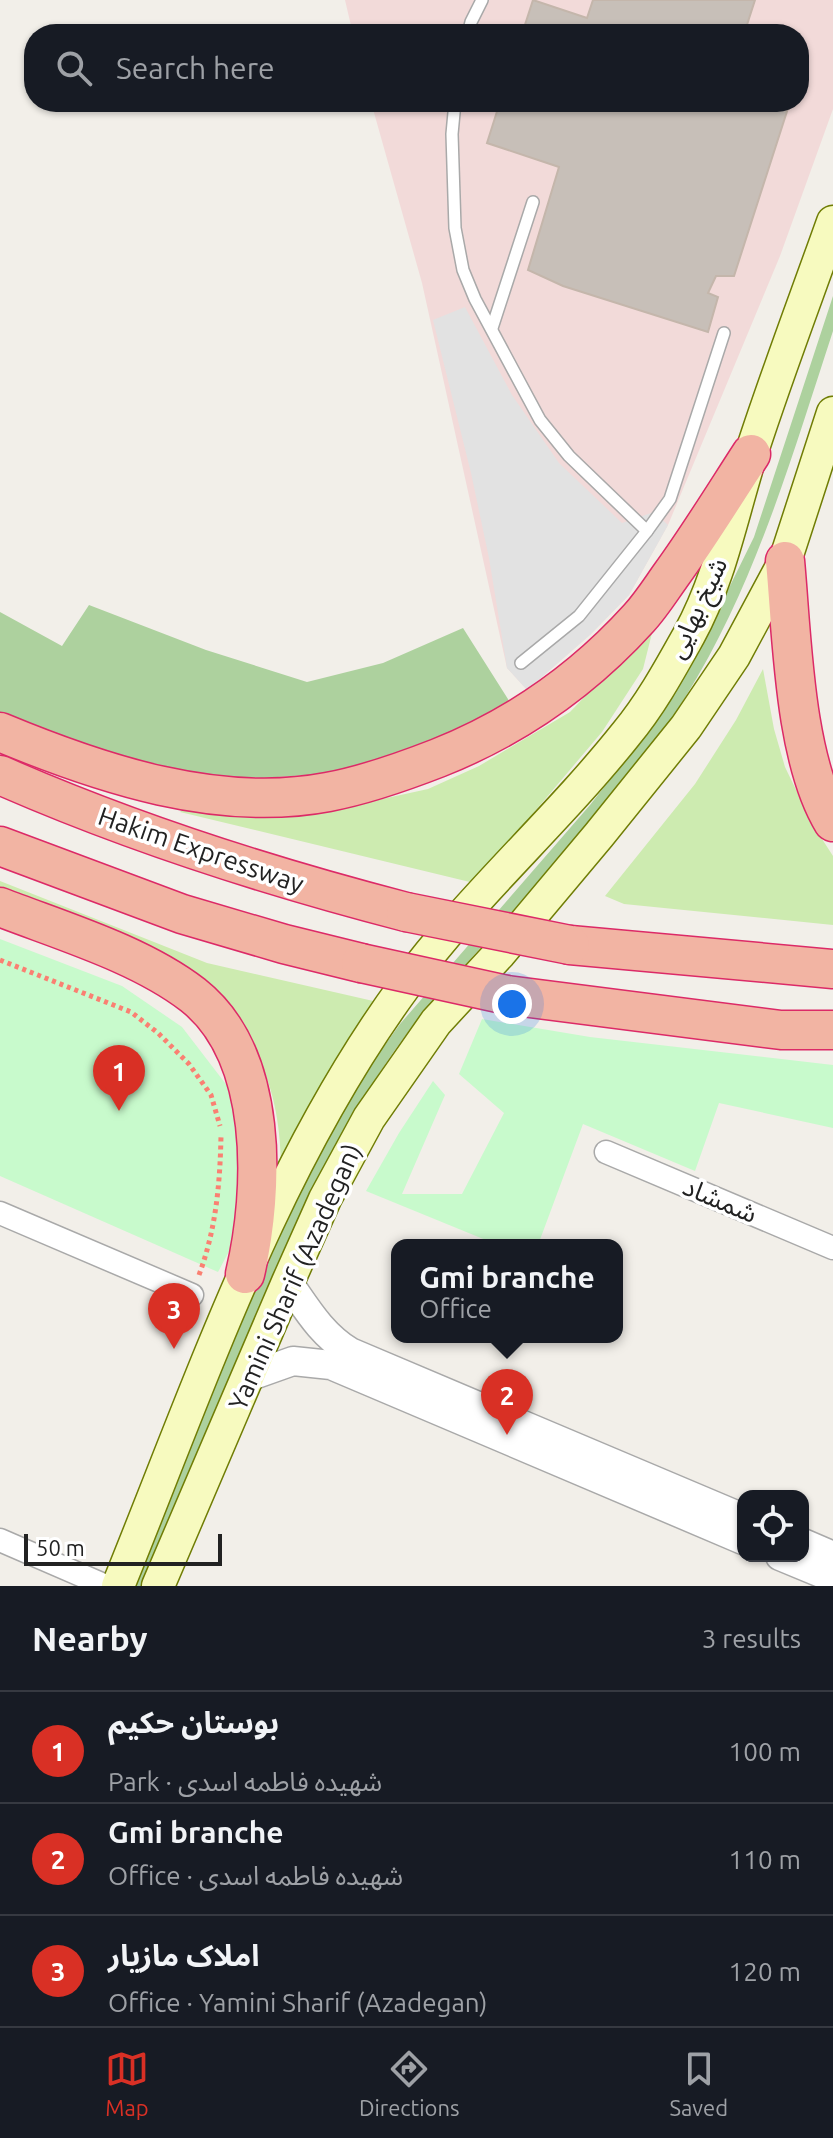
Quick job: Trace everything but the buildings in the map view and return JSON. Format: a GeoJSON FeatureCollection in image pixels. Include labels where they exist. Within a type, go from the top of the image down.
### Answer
{"type":"FeatureCollection","features":[{"type":"Feature","properties":{"kind":"highway"},"geometry":{"type":"LineString","coordinates":[[0,732],[78,763],[136,779],[188,791],[245,797],[295,797],[327,793],[410,769],[467,747],[520,719],[559,693],[605,653],[641,616],[697,539],[751,454]]}},
{"type":"Feature","properties":{"kind":"highway"},"geometry":{"type":"LineString","coordinates":[[785,561],[800,711],[815,782],[833,822]]}},
{"type":"Feature","properties":{"kind":"highway","name":"Hakim Expressway"},"geometry":{"type":"LineString","coordinates":[[0,775],[100,817],[199,853],[296,884],[406,912],[570,945],[833,969]]}},
{"type":"Feature","properties":{"kind":"highway"},"geometry":{"type":"LineString","coordinates":[[0,846],[182,914],[361,963],[507,995],[781,1030],[833,1040]]}},
{"type":"Feature","properties":{"kind":"highway"},"geometry":{"type":"LineString","coordinates":[[0,907],[156,972],[193,996],[214,1018],[244,1072],[253,1103],[257,1152],[252,1242],[245,1274]]}},
{"type":"Feature","properties":{"kind":"highway"},"geometry":{"type":"LineString","coordinates":[[781,1030],[833,1030]]}},
{"type":"Feature","properties":{"kind":"main road","name":"شیخ بهایی"},"geometry":{"type":"LineString","coordinates":[[450,931],[627,733],[657,691],[691,631],[712,587],[751,454],[833,222]]}},
{"type":"Feature","properties":{"kind":"main road","name":"شیخ بهایی"},"geometry":{"type":"LineString","coordinates":[[500,953],[686,727],[734,656],[785,561],[827,454],[833,413]]}},
{"type":"Feature","properties":{"kind":"main road","name":"Yamini Sharif (Azadegan)"},"geometry":{"type":"LineString","coordinates":[[118,1586],[245,1274],[316,1126],[405,986],[450,931]]}},
{"type":"Feature","properties":{"kind":"main road","name":"Yamini Sharif (Azadegan)"},"geometry":{"type":"LineString","coordinates":[[158,1586],[325,1199],[369,1118],[436,1022],[500,953]]}},
{"type":"Feature","properties":{"kind":"street","name":"شمشاد"},"geometry":{"type":"LineString","coordinates":[[606,1152],[833,1248]]}},
{"type":"Feature","properties":{"kind":"street"},"geometry":{"type":"LineString","coordinates":[[0,1213],[192,1295]]}},
{"type":"Feature","properties":{"kind":"street"},"geometry":{"type":"LineString","coordinates":[[288,1282],[336,1356],[737,1537]]}},
{"type":"Feature","properties":{"kind":"street"},"geometry":{"type":"LineString","coordinates":[[248,1377],[293,1361],[336,1356],[737,1516]]}},
{"type":"Feature","properties":{"kind":"street"},"geometry":{"type":"LineString","coordinates":[[0,1540],[106,1586]]}},
{"type":"Feature","properties":{"kind":"street"},"geometry":{"type":"LineString","coordinates":[[809,1546],[833,1556]]}},
{"type":"Feature","properties":{"kind":"street"},"geometry":{"type":"LineString","coordinates":[[794,1562],[833,1578]]}},
{"type":"Feature","properties":{"kind":"lane"},"geometry":{"type":"LineString","coordinates":[[470,24],[482,0]]}},
{"type":"Feature","properties":{"kind":"lane"},"geometry":{"type":"LineString","coordinates":[[454,112],[452,134],[458,251],[475,299],[540,420],[569,456],[647,531]]}},
{"type":"Feature","properties":{"kind":"lane"},"geometry":{"type":"LineString","coordinates":[[492,328],[533,202]]}},
{"type":"Feature","properties":{"kind":"lane"},"geometry":{"type":"LineString","coordinates":[[521,663],[579,616],[670,499],[724,333]]}},
{"type":"Feature","properties":{"kind":"path"},"geometry":{"type":"LineString","coordinates":[[0,960],[131,1012],[189,1064],[211,1095],[221,1129],[220,1188],[211,1242],[192,1295]]}},
{"type":"Feature","properties":{"kind":"shaded area"},"geometry":{"type":"Polygon","coordinates":[[[345,0],[833,0],[833,109],[780,256],[668,525],[629,595],[591,634],[527,690],[507,668],[422,283],[374,112],[809,112],[809,24],[351,24],[345,0]]]}},
{"type":"Feature","properties":{"kind":"shaded area"},"geometry":{"type":"Polygon","coordinates":[[[465,307],[512,395],[559,463],[622,523],[654,512],[668,525],[629,595],[591,634],[527,690],[507,668],[471,473],[433,320],[465,307]]]}},
{"type":"Feature","properties":{"kind":"green space"},"geometry":{"type":"Polygon","coordinates":[[[833,296],[833,331],[787,472],[752,564],[711,653],[686,696],[637,767],[582,834],[422,1014],[367,1092],[310,1199],[144,1586],[126,1586],[265,1267],[325,1142],[364,1074],[400,1024],[590,805],[642,739],[699,649],[754,537],[833,296]]]}},
{"type":"Feature","properties":{"kind":"green space"},"geometry":{"type":"Polygon","coordinates":[[[89,605],[206,650],[307,682],[383,663],[463,628],[513,707],[398,761],[324,774],[262,778],[163,773],[0,714],[0,612],[62,646],[89,605]]]}},
{"type":"Feature","properties":{"kind":"green space"},"geometry":{"type":"Polygon","coordinates":[[[654,625],[643,669],[602,732],[474,883],[180,812],[190,803],[373,801],[428,789],[479,766],[570,712],[654,625]]]}},
{"type":"Feature","properties":{"kind":"green space"},"geometry":{"type":"Polygon","coordinates":[[[763,669],[774,729],[785,767],[813,825],[833,856],[833,925],[624,904],[605,896],[695,784],[736,720],[763,669]]]}},
{"type":"Feature","properties":{"kind":"green space"},"geometry":{"type":"Polygon","coordinates":[[[0,881],[207,963],[382,1003],[281,1172],[276,1111],[257,1054],[0,897],[0,881]]]}},
{"type":"Feature","properties":{"kind":"green space"},"geometry":{"type":"Polygon","coordinates":[[[0,939],[122,986],[182,1027],[235,1096],[242,1126],[242,1227],[218,1272],[0,1176],[0,939]]]}},
{"type":"Feature","properties":{"kind":"green space"},"geometry":{"type":"Polygon","coordinates":[[[482,1019],[590,1037],[833,1065],[833,1128],[719,1103],[695,1171],[583,1124],[540,1239],[483,1239],[366,1191],[433,1081],[445,1095],[402,1194],[462,1194],[504,1113],[459,1074],[482,1019]]]}},
{"type":"Feature","properties":{"kind":"place","name":"بوستان حکیم"},"geometry":{"type":"Point","coordinates":[119,1111]}},
{"type":"Feature","properties":{"kind":"place","name":"املاک مازیار"},"geometry":{"type":"Point","coordinates":[174,1349]}},
{"type":"Feature","properties":{"kind":"place","name":"Gmi branche"},"geometry":{"type":"Point","coordinates":[507,1435]}}]}
